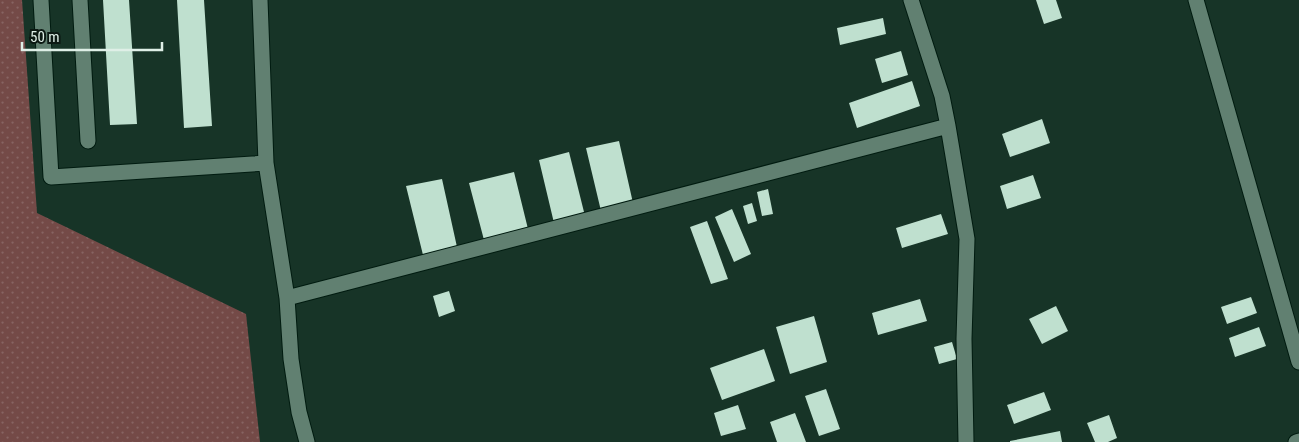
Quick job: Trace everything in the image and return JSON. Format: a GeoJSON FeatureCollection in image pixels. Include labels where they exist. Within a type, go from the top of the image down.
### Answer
{"type":"FeatureCollection","features":[{"type":"Feature","properties":{"kind":"street"},"geometry":{"type":"LineString","coordinates":[[41,0],[51,177],[266,163]]}},
{"type":"Feature","properties":{"kind":"street"},"geometry":{"type":"LineString","coordinates":[[80,0],[88,141]]}},
{"type":"Feature","properties":{"kind":"street"},"geometry":{"type":"LineString","coordinates":[[260,0],[266,163],[287,298],[291,359],[307,442]]}},
{"type":"Feature","properties":{"kind":"street"},"geometry":{"type":"LineString","coordinates":[[911,0],[942,96],[968,239],[964,339],[966,442]]}},
{"type":"Feature","properties":{"kind":"street"},"geometry":{"type":"LineString","coordinates":[[1196,0],[1299,362]]}},
{"type":"Feature","properties":{"kind":"street"},"geometry":{"type":"LineString","coordinates":[[287,298],[948,126]]}},
{"type":"Feature","properties":{"kind":"shaded area"},"geometry":{"type":"Polygon","coordinates":[[[0,0],[22,0],[37,213],[246,314],[260,442],[0,442],[0,0]]]}},
{"type":"Feature","properties":{"kind":"building"},"geometry":{"type":"Polygon","coordinates":[[[103,0],[129,0],[137,124],[110,125],[103,0]]]}},
{"type":"Feature","properties":{"kind":"building"},"geometry":{"type":"Polygon","coordinates":[[[177,0],[204,0],[212,126],[184,128],[177,0]]]}},
{"type":"Feature","properties":{"kind":"building"},"geometry":{"type":"Polygon","coordinates":[[[1036,0],[1056,0],[1062,18],[1044,24],[1036,0]]]}},
{"type":"Feature","properties":{"kind":"building"},"geometry":{"type":"Polygon","coordinates":[[[883,18],[886,34],[840,45],[837,28],[883,18]]]}},
{"type":"Feature","properties":{"kind":"building"},"geometry":{"type":"Polygon","coordinates":[[[901,51],[908,75],[882,83],[875,59],[901,51]]]}},
{"type":"Feature","properties":{"kind":"building"},"geometry":{"type":"Polygon","coordinates":[[[912,81],[920,106],[857,128],[849,103],[912,81]]]}},
{"type":"Feature","properties":{"kind":"building"},"geometry":{"type":"Polygon","coordinates":[[[1042,119],[1050,143],[1010,157],[1002,134],[1042,119]]]}},
{"type":"Feature","properties":{"kind":"building"},"geometry":{"type":"Polygon","coordinates":[[[619,141],[633,203],[601,211],[586,148],[619,141]]]}},
{"type":"Feature","properties":{"kind":"building"},"geometry":{"type":"Polygon","coordinates":[[[569,152],[585,216],[554,223],[539,160],[569,152]]]}},
{"type":"Feature","properties":{"kind":"building"},"geometry":{"type":"Polygon","coordinates":[[[514,172],[528,229],[484,240],[469,183],[514,172]]]}},
{"type":"Feature","properties":{"kind":"building"},"geometry":{"type":"Polygon","coordinates":[[[1033,175],[1041,198],[1007,209],[1000,186],[1033,175]]]}},
{"type":"Feature","properties":{"kind":"building"},"geometry":{"type":"Polygon","coordinates":[[[442,179],[457,247],[423,255],[406,186],[442,179]]]}},
{"type":"Feature","properties":{"kind":"building"},"geometry":{"type":"Polygon","coordinates":[[[768,189],[773,214],[762,216],[757,192],[768,189]]]}},
{"type":"Feature","properties":{"kind":"building"},"geometry":{"type":"Polygon","coordinates":[[[752,203],[757,221],[748,224],[743,206],[752,203]]]}},
{"type":"Feature","properties":{"kind":"building"},"geometry":{"type":"Polygon","coordinates":[[[732,209],[751,254],[734,262],[715,217],[732,209]]]}},
{"type":"Feature","properties":{"kind":"building"},"geometry":{"type":"Polygon","coordinates":[[[941,214],[948,234],[902,248],[896,228],[941,214]]]}},
{"type":"Feature","properties":{"kind":"building"},"geometry":{"type":"Polygon","coordinates":[[[707,221],[728,279],[711,284],[690,227],[707,221]]]}},
{"type":"Feature","properties":{"kind":"building"},"geometry":{"type":"Polygon","coordinates":[[[449,291],[455,311],[439,317],[433,296],[449,291]]]}},
{"type":"Feature","properties":{"kind":"building"},"geometry":{"type":"Polygon","coordinates":[[[1251,297],[1257,313],[1227,324],[1221,307],[1251,297]]]}},
{"type":"Feature","properties":{"kind":"building"},"geometry":{"type":"Polygon","coordinates":[[[920,299],[927,321],[878,335],[872,313],[920,299]]]}},
{"type":"Feature","properties":{"kind":"building"},"geometry":{"type":"Polygon","coordinates":[[[1056,306],[1068,331],[1042,344],[1029,319],[1056,306]]]}},
{"type":"Feature","properties":{"kind":"building"},"geometry":{"type":"Polygon","coordinates":[[[814,316],[827,362],[790,374],[776,327],[814,316]]]}},
{"type":"Feature","properties":{"kind":"building"},"geometry":{"type":"Polygon","coordinates":[[[1259,327],[1266,346],[1235,357],[1229,338],[1259,327]]]}},
{"type":"Feature","properties":{"kind":"building"},"geometry":{"type":"Polygon","coordinates":[[[952,342],[957,359],[939,364],[934,347],[952,342]]]}},
{"type":"Feature","properties":{"kind":"building"},"geometry":{"type":"Polygon","coordinates":[[[764,349],[775,381],[722,400],[710,368],[764,349]]]}},
{"type":"Feature","properties":{"kind":"building"},"geometry":{"type":"Polygon","coordinates":[[[826,389],[840,429],[819,436],[805,396],[826,389]]]}},
{"type":"Feature","properties":{"kind":"building"},"geometry":{"type":"Polygon","coordinates":[[[1044,392],[1051,410],[1014,424],[1007,405],[1044,392]]]}},
{"type":"Feature","properties":{"kind":"building"},"geometry":{"type":"Polygon","coordinates":[[[738,405],[746,429],[721,436],[714,413],[738,405]]]}},
{"type":"Feature","properties":{"kind":"building"},"geometry":{"type":"Polygon","coordinates":[[[795,413],[806,442],[777,442],[770,422],[795,413]]]}},
{"type":"Feature","properties":{"kind":"building"},"geometry":{"type":"Polygon","coordinates":[[[1109,415],[1117,438],[1108,442],[1095,442],[1087,423],[1109,415]]]}},
{"type":"Feature","properties":{"kind":"building"},"geometry":{"type":"Polygon","coordinates":[[[1060,431],[1062,442],[1010,442],[1010,441],[1060,431]]]}}]}
